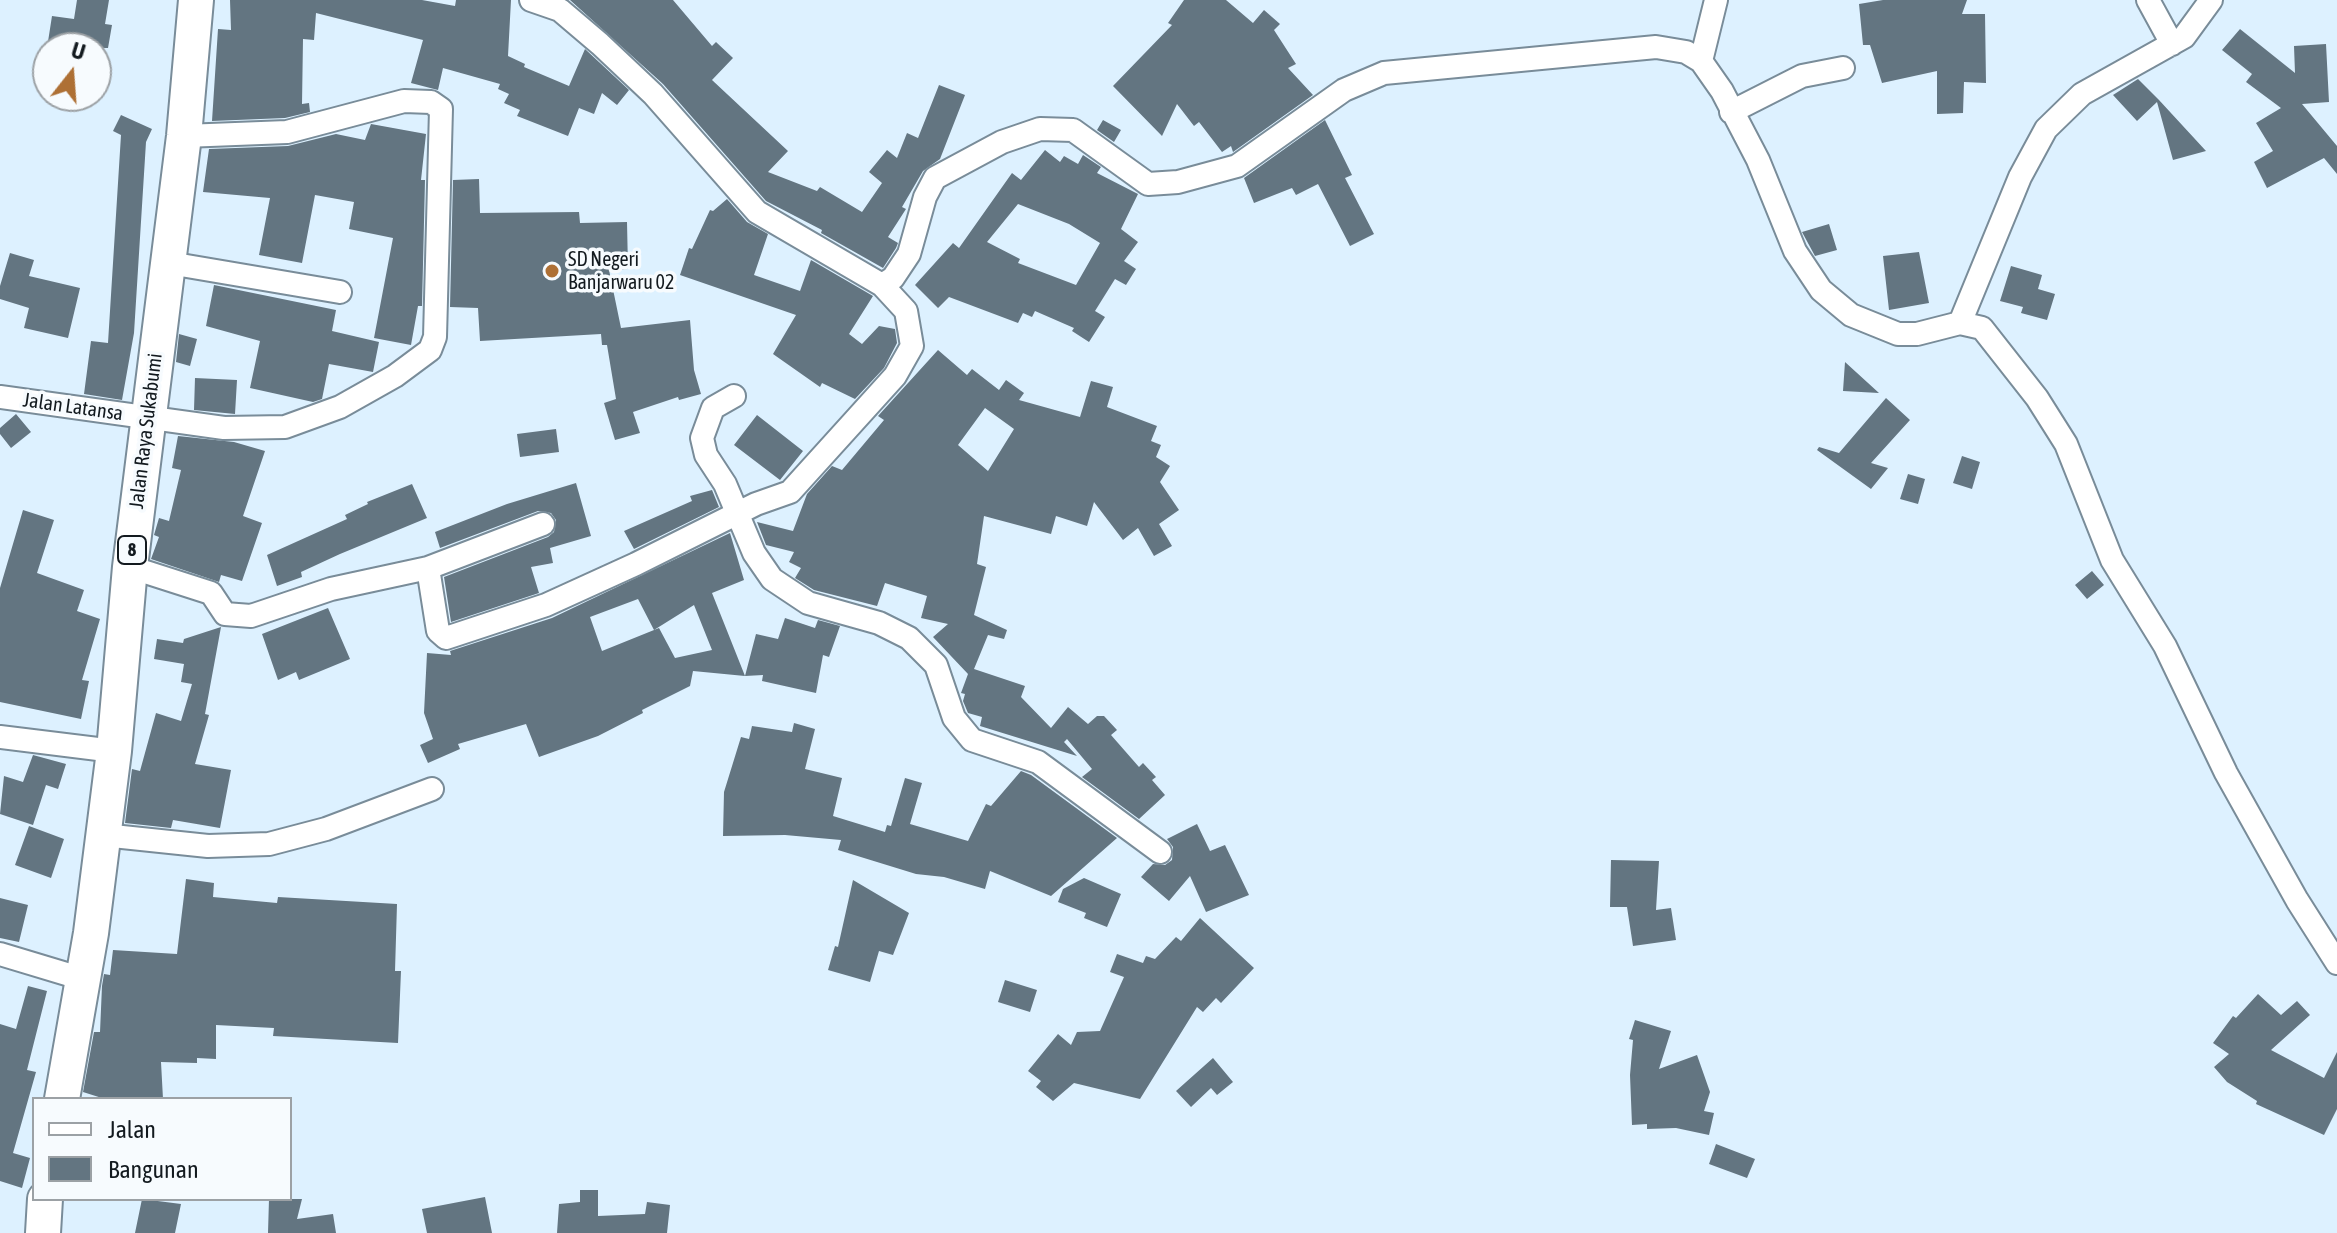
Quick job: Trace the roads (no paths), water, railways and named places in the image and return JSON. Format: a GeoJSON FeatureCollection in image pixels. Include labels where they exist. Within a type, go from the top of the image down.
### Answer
{"type":"FeatureCollection","features":[{"type":"Feature","properties":{"kind":"highway","name":"Jalan Raya Sukabumi"},"geometry":{"type":"LineString","coordinates":[[62,1097],[83,979],[114,751],[130,567],[184,136],[196,0]]}},
{"type":"Feature","properties":{"kind":"highway"},"geometry":{"type":"LineString","coordinates":[[43,1233],[45,1201]]}},
{"type":"Feature","properties":{"kind":"street"},"geometry":{"type":"LineString","coordinates":[[428,568],[438,631],[451,638],[546,605],[790,492],[904,365],[912,346],[906,311],[882,285],[757,212],[661,103],[611,54],[560,10],[531,0]]}},
{"type":"Feature","properties":{"kind":"street"},"geometry":{"type":"LineString","coordinates":[[1701,61],[1716,0]]}},
{"type":"Feature","properties":{"kind":"street"},"geometry":{"type":"LineString","coordinates":[[2148,0],[2172,44]]}},
{"type":"Feature","properties":{"kind":"street"},"geometry":{"type":"LineString","coordinates":[[1960,323],[2020,177],[2046,129],[2082,94],[2172,44],[2194,27],[2211,0]]}},
{"type":"Feature","properties":{"kind":"street"},"geometry":{"type":"LineString","coordinates":[[882,285],[893,278],[909,254],[925,197],[935,178],[1002,142],[1040,129],[1073,130],[1140,180],[1161,184],[1237,166],[1344,90],[1399,69],[1656,47],[1686,52],[1701,61],[1731,112],[1758,160],[1795,251],[1821,290],[1851,315],[1898,334],[1917,334],[1960,323],[1982,328],[1990,336],[2066,444],[2112,560],[2165,646],[2226,773],[2297,900],[2337,963]]}},
{"type":"Feature","properties":{"kind":"street"},"geometry":{"type":"LineString","coordinates":[[1731,112],[1802,76],[1843,68]]}},
{"type":"Feature","properties":{"kind":"street","name":"Jalan Latansa"},"geometry":{"type":"LineString","coordinates":[[0,397],[147,419],[258,428],[285,427],[311,420],[416,363],[430,350],[435,337],[443,116],[436,105],[404,101],[272,134],[184,136]]}},
{"type":"Feature","properties":{"kind":"street"},"geometry":{"type":"LineString","coordinates":[[169,263],[340,292]]}},
{"type":"Feature","properties":{"kind":"street"},"geometry":{"type":"LineString","coordinates":[[734,396],[713,408],[702,438],[706,455],[725,484],[754,553],[783,589],[808,603],[894,629],[924,650],[942,676],[954,718],[972,740],[1038,762],[1160,852]]}},
{"type":"Feature","properties":{"kind":"street"},"geometry":{"type":"LineString","coordinates":[[130,567],[211,593],[225,614],[251,616],[331,589],[428,568],[543,524]]}},
{"type":"Feature","properties":{"kind":"street"},"geometry":{"type":"LineString","coordinates":[[0,737],[114,751]]}},
{"type":"Feature","properties":{"kind":"street"},"geometry":{"type":"LineString","coordinates":[[103,835],[208,846],[269,844],[326,829],[432,789]]}},
{"type":"Feature","properties":{"kind":"street"},"geometry":{"type":"LineString","coordinates":[[0,954],[83,979]]}},
{"type":"Feature","properties":{"kind":"place","name":"SD Negeri Banjarwaru 02"},"geometry":{"type":"Point","coordinates":[552,271]}}]}
